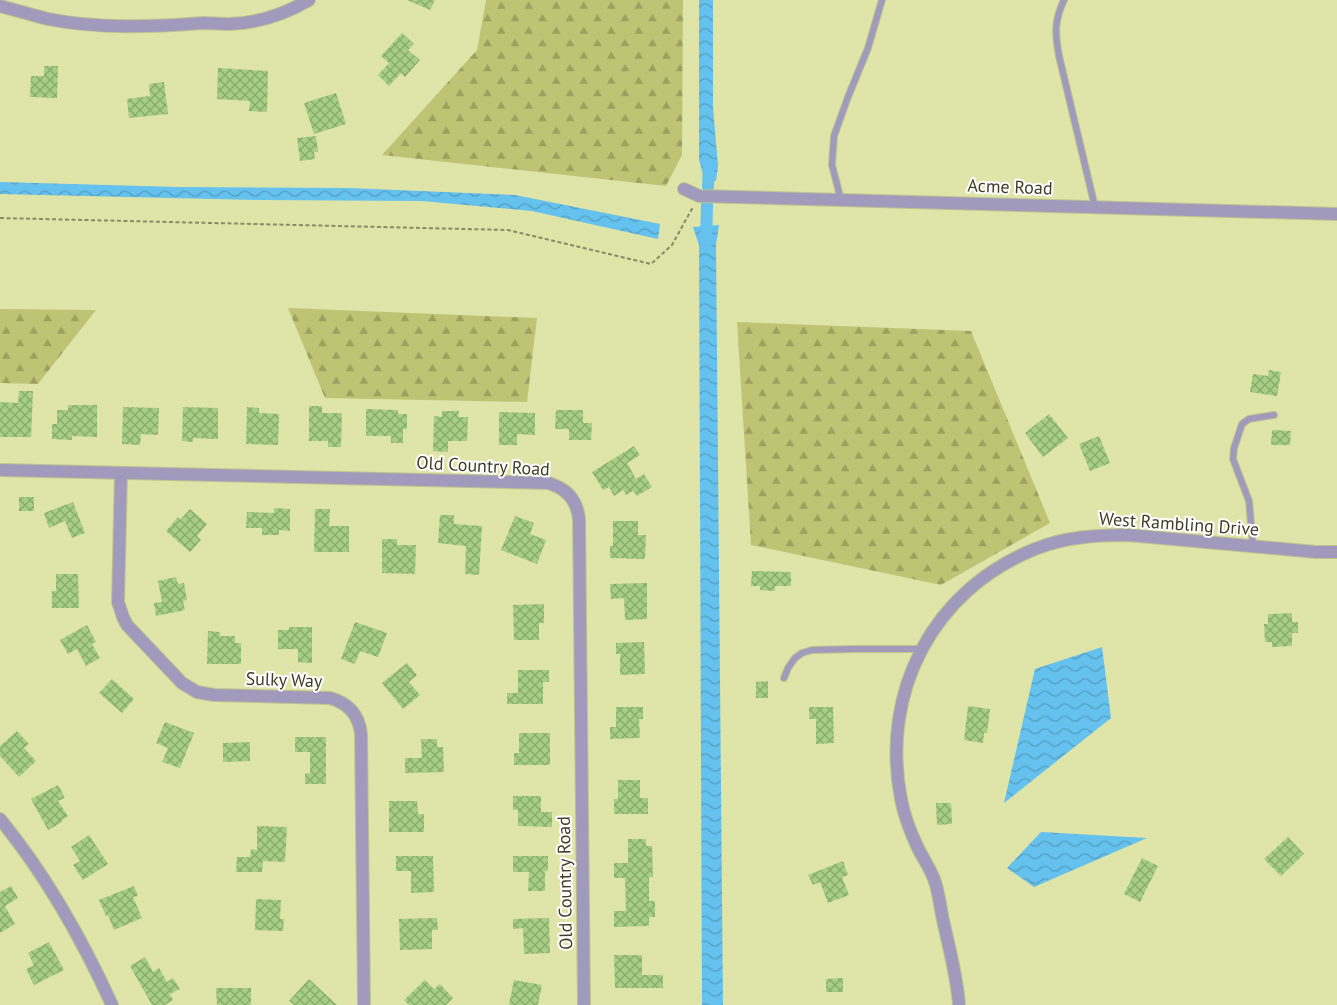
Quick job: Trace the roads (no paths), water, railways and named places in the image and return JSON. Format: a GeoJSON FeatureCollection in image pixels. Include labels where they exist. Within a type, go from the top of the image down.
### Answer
{"type":"FeatureCollection","features":[{"type":"Feature","properties":{"kind":"street"},"geometry":{"type":"LineString","coordinates":[[0,6],[48,19],[120,26],[160,26],[250,22],[287,11],[309,0]]}},
{"type":"Feature","properties":{"kind":"street","name":"Acme Road"},"geometry":{"type":"LineString","coordinates":[[684,189],[698,196],[1337,214]]}},
{"type":"Feature","properties":{"kind":"street","name":"Old Country Road"},"geometry":{"type":"LineString","coordinates":[[0,470],[548,484],[556,486],[570,495],[578,510],[579,519],[584,1005]]}},
{"type":"Feature","properties":{"kind":"street","name":"Sulky Way"},"geometry":{"type":"LineString","coordinates":[[121,473],[118,602],[123,617],[132,632],[182,683],[197,692],[214,696],[330,698],[346,705],[357,718],[361,734],[364,1005]]}},
{"type":"Feature","properties":{"kind":"street","name":"West Rambling Drive"},"geometry":{"type":"LineString","coordinates":[[958,1005],[955,972],[934,880],[909,828],[901,801],[897,775],[896,748],[900,706],[908,680],[932,631],[948,610],[974,584],[1012,560],[1036,548],[1080,537],[1101,534],[1128,534],[1316,552],[1337,552]]}},
{"type":"Feature","properties":{"kind":"street"},"geometry":{"type":"LineString","coordinates":[[0,819],[32,862],[58,902],[98,974],[112,1005]]}},
{"type":"Feature","properties":{"kind":"lane"},"geometry":{"type":"LineString","coordinates":[[841,200],[832,165],[834,136],[868,48],[882,0]]}},
{"type":"Feature","properties":{"kind":"lane"},"geometry":{"type":"LineString","coordinates":[[1064,0],[1059,10],[1055,36],[1095,207]]}},
{"type":"Feature","properties":{"kind":"lane"},"geometry":{"type":"LineString","coordinates":[[1253,546],[1249,501],[1233,459],[1234,448],[1242,424],[1249,419],[1274,415]]}},
{"type":"Feature","properties":{"kind":"lane"},"geometry":{"type":"LineString","coordinates":[[784,678],[795,658],[802,653],[812,650],[854,648],[922,649]]}},
{"type":"Feature","properties":{"kind":"water"},"geometry":{"type":"Polygon","coordinates":[[[699,0],[713,0],[713,107],[718,166],[716,181],[705,181],[699,160],[699,0]]]}},
{"type":"Feature","properties":{"kind":"water"},"geometry":{"type":"Polygon","coordinates":[[[0,182],[178,187],[348,188],[515,195],[660,224],[658,239],[532,211],[422,201],[257,200],[0,194],[0,182]]]}},
{"type":"Feature","properties":{"kind":"water"},"geometry":{"type":"Polygon","coordinates":[[[719,225],[716,245],[723,1005],[702,1005],[699,245],[693,227],[719,225]]]}},
{"type":"Feature","properties":{"kind":"water"},"geometry":{"type":"Polygon","coordinates":[[[1102,647],[1111,718],[1004,803],[1035,669],[1102,647]]]}},
{"type":"Feature","properties":{"kind":"water"},"geometry":{"type":"Polygon","coordinates":[[[1041,832],[1147,838],[1034,887],[1007,868],[1041,832]]]}},
{"type":"Feature","properties":{"kind":"waterway"},"geometry":{"type":"LineString","coordinates":[[708,187],[709,165]]}},
{"type":"Feature","properties":{"kind":"waterway"},"geometry":{"type":"LineString","coordinates":[[706,243],[707,205]]}}]}
